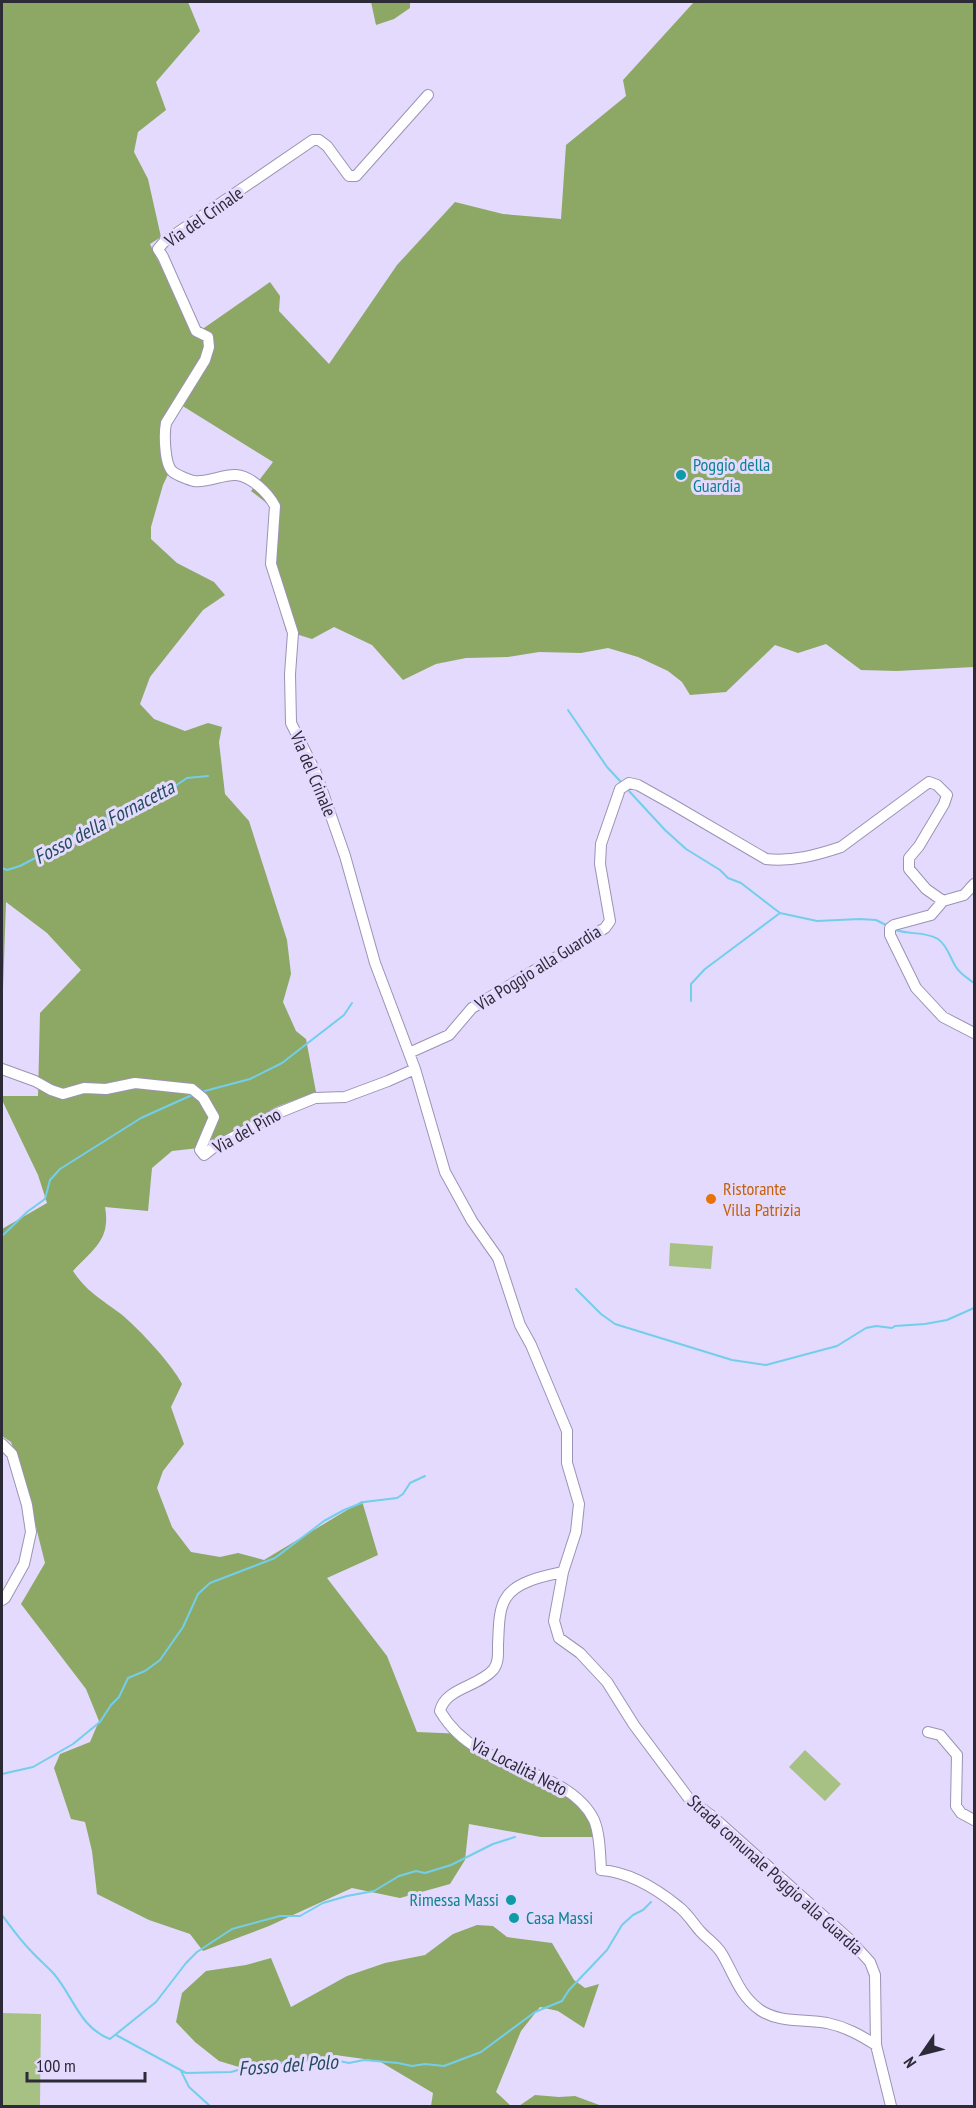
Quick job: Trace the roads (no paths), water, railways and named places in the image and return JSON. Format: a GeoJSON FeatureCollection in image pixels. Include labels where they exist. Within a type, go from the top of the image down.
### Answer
{"type":"FeatureCollection","features":[{"type":"Feature","properties":{"kind":"street","name":"Via del Crinale"},"geometry":{"type":"LineString","coordinates":[[428,96],[356,177],[349,176],[327,146],[320,140],[313,140],[164,242],[158,249],[164,257],[196,331],[208,337],[209,347],[205,360],[166,423],[164,434],[168,465],[172,472],[194,481],[235,475],[249,479],[271,499],[274,506],[271,564],[293,633],[290,674],[291,723],[316,774],[345,856],[375,963],[415,1069],[437,1146]]}},
{"type":"Feature","properties":{"kind":"street","name":"Via Poggio alla Guardia"},"geometry":{"type":"LineString","coordinates":[[409,1053],[449,1035],[472,1008],[605,928],[610,921],[600,864],[601,844],[620,789],[629,783],[638,785],[766,859],[783,861],[841,847],[929,782],[937,785],[947,795],[944,804],[919,846],[909,858],[909,869],[926,889],[943,901]]}},
{"type":"Feature","properties":{"kind":"street"},"geometry":{"type":"LineString","coordinates":[[975,884],[964,895],[943,901],[931,915],[890,928],[890,935],[915,988],[943,1017],[975,1033]]}},
{"type":"Feature","properties":{"kind":"street","name":"Via del Pino"},"geometry":{"type":"LineString","coordinates":[[2,1069],[63,1094],[84,1088],[106,1089],[135,1083],[192,1089],[203,1098],[214,1117],[200,1150],[204,1155],[278,1113],[315,1098],[345,1097],[388,1082],[415,1069]]}},
{"type":"Feature","properties":{"kind":"street","name":"Strada comunale Poggio alla Guardia"},"geometry":{"type":"LineString","coordinates":[[437,1146],[445,1172],[472,1221],[498,1258],[520,1325],[531,1345],[567,1431],[567,1462],[579,1504],[576,1532],[563,1572],[554,1621],[559,1638],[580,1653],[607,1682],[634,1725],[690,1800],[712,1816],[849,1939],[870,1962],[875,1975],[876,2045],[891,2106]]}},
{"type":"Feature","properties":{"kind":"street"},"geometry":{"type":"LineString","coordinates":[[2,1444],[12,1454],[27,1505],[31,1532],[24,1564],[2,1600]]}},
{"type":"Feature","properties":{"kind":"street","name":"Via Località Neto"},"geometry":{"type":"LineString","coordinates":[[563,1572],[539,1577],[512,1591],[506,1598],[502,1609],[498,1659],[495,1668],[486,1676],[442,1702],[440,1711],[445,1720],[478,1749],[570,1792],[579,1800],[588,1809],[595,1822],[601,1870],[620,1873],[644,1883],[680,1908],[713,1942],[723,1955],[738,1988],[763,2012],[776,2018],[802,2019],[852,2030],[876,2045]]}},
{"type":"Feature","properties":{"kind":"street"},"geometry":{"type":"LineString","coordinates":[[928,1732],[940,1735],[957,1755],[956,1806],[961,1813],[975,1820]]}},
{"type":"Feature","properties":{"kind":"waterway"},"geometry":{"type":"LineString","coordinates":[[568,710],[607,767],[621,782]]}},
{"type":"Feature","properties":{"kind":"waterway","name":"Fosso della Fornacetta"},"geometry":{"type":"LineString","coordinates":[[2,868],[7,870],[20,866],[60,845],[77,832],[162,795],[187,778],[208,776]]}},
{"type":"Feature","properties":{"kind":"waterway"},"geometry":{"type":"LineString","coordinates":[[629,791],[686,849],[720,870],[728,878],[741,883],[780,913],[817,921],[876,920],[888,926]]}},
{"type":"Feature","properties":{"kind":"waterway"},"geometry":{"type":"LineString","coordinates":[[691,1001],[691,984],[705,969],[780,913]]}},
{"type":"Feature","properties":{"kind":"waterway"},"geometry":{"type":"LineString","coordinates":[[896,930],[938,939],[947,949],[958,970],[974,983]]}},
{"type":"Feature","properties":{"kind":"waterway"},"geometry":{"type":"LineString","coordinates":[[201,1092],[250,1079],[282,1063],[344,1015],[352,1003]]}},
{"type":"Feature","properties":{"kind":"waterway"},"geometry":{"type":"LineString","coordinates":[[2,1236],[27,1212],[45,1199],[50,1180],[60,1169],[141,1118],[192,1095]]}},
{"type":"Feature","properties":{"kind":"waterway"},"geometry":{"type":"LineString","coordinates":[[576,1289],[601,1314],[615,1324],[732,1360],[766,1365],[837,1346],[866,1328],[876,1326],[892,1328],[947,1320],[974,1308]]}},
{"type":"Feature","properties":{"kind":"waterway"},"geometry":{"type":"LineString","coordinates":[[2,1774],[33,1767],[73,1744],[100,1722],[119,1697],[128,1678],[145,1671],[160,1660],[183,1627],[198,1594],[210,1583],[275,1558],[324,1521],[344,1510],[364,1502],[397,1498],[403,1494],[410,1483],[425,1476]]}},
{"type":"Feature","properties":{"kind":"waterway"},"geometry":{"type":"LineString","coordinates":[[2,1915],[23,1942],[54,1974],[84,2019],[100,2034],[110,2039],[156,2002],[197,1952],[232,1929],[280,1916],[300,1916],[323,1903],[374,1891],[399,1876],[416,1871],[425,1873],[451,1865],[493,1844],[515,1837]]}},
{"type":"Feature","properties":{"kind":"waterway","name":"Fosso del Polo"},"geometry":{"type":"LineString","coordinates":[[116,2035],[186,2073],[231,2072],[259,2064],[329,2059],[349,2063],[364,2060],[412,2066],[425,2064],[444,2066],[481,2052],[535,2012],[562,2001],[569,1990],[607,1950],[622,1925],[651,1902]]}},
{"type":"Feature","properties":{"kind":"waterway"},"geometry":{"type":"LineString","coordinates":[[181,2071],[189,2087],[210,2106]]}},
{"type":"Feature","properties":{"kind":"place","name":"Poggio della Guardia"},"geometry":{"type":"Point","coordinates":[681,475]}},
{"type":"Feature","properties":{"kind":"place","name":"Ristorante Villa Patrizia"},"geometry":{"type":"Point","coordinates":[711,1199]}},
{"type":"Feature","properties":{"kind":"place","name":"Rimessa Massi"},"geometry":{"type":"Point","coordinates":[511,1900]}},
{"type":"Feature","properties":{"kind":"place","name":"Casa Massi"},"geometry":{"type":"Point","coordinates":[514,1918]}}]}
